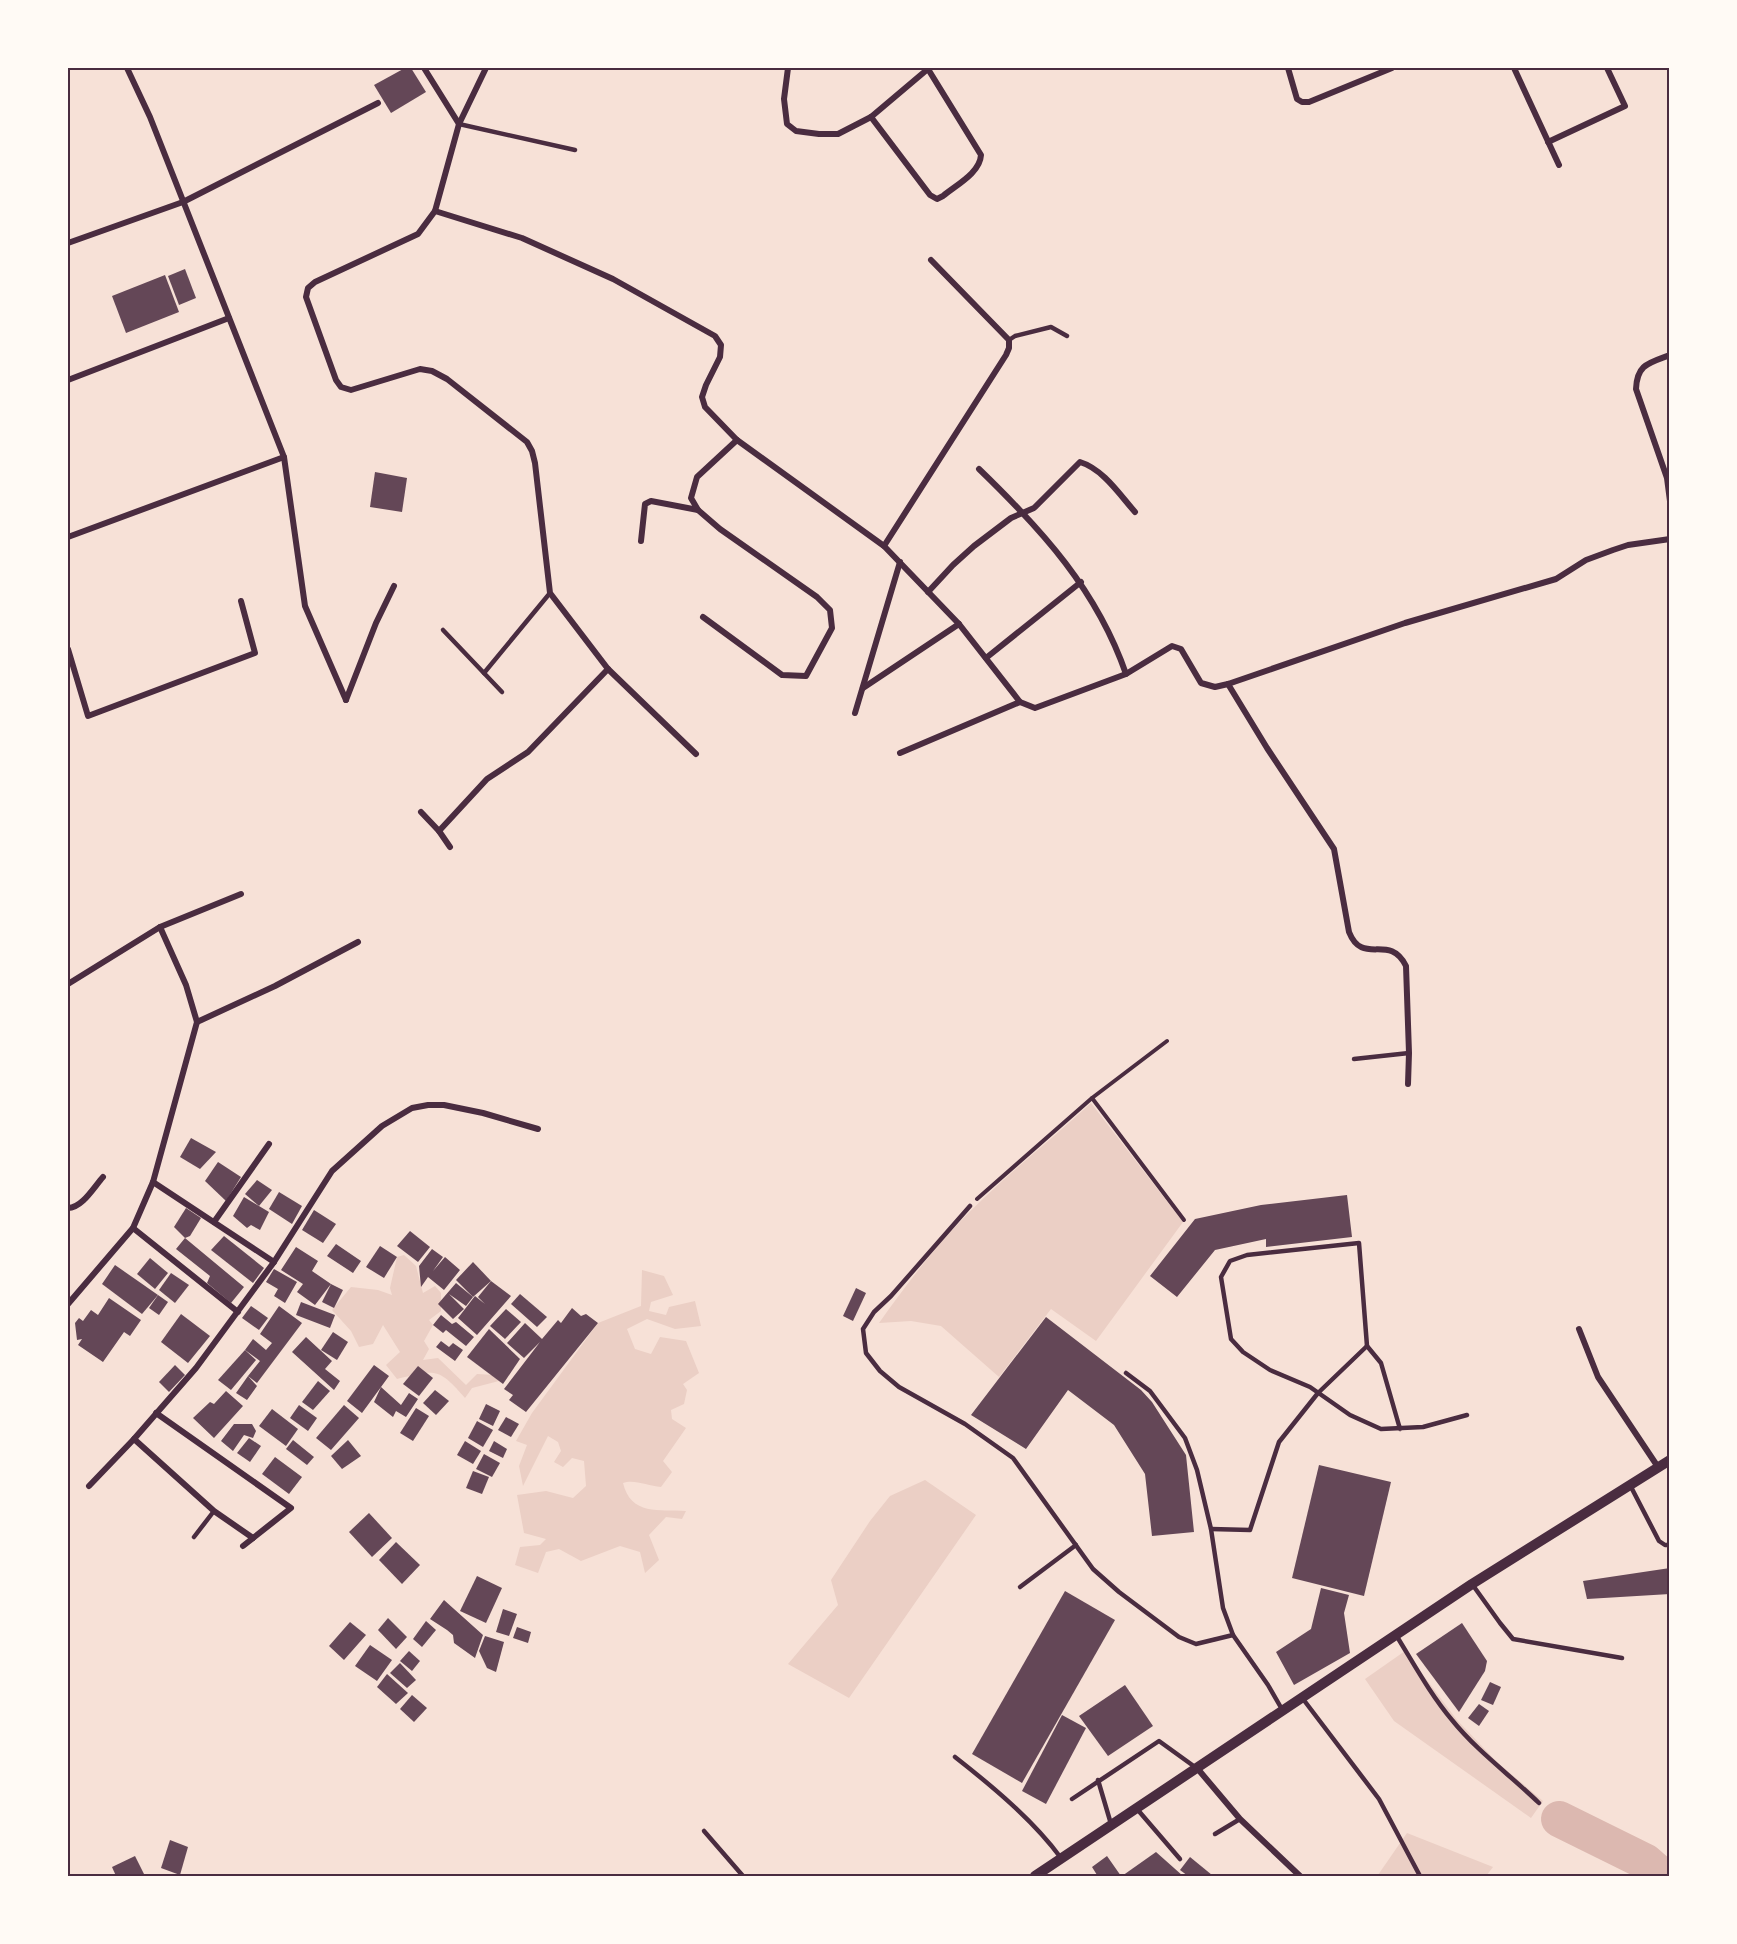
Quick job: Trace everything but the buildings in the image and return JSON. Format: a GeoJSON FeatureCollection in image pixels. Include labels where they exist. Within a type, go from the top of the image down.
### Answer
{"type":"FeatureCollection","features":[{"type":"Feature","properties":{"kind":"street"},"geometry":{"type":"LineString","coordinates":[[127,68],[150,117],[284,457],[305,606],[346,700],[376,623],[394,586]]}},
{"type":"Feature","properties":{"kind":"street"},"geometry":{"type":"LineString","coordinates":[[424,68],[459,124]]}},
{"type":"Feature","properties":{"kind":"street"},"geometry":{"type":"LineString","coordinates":[[486,68],[459,124],[435,211],[418,234],[315,282],[308,288],[306,297],[336,380],[341,387],[351,390],[420,369],[432,371],[447,379],[527,442],[535,463],[550,593],[608,669],[696,754]]}},
{"type":"Feature","properties":{"kind":"street"},"geometry":{"type":"LineString","coordinates":[[788,68],[784,99],[787,124],[796,131],[819,134],[838,134],[871,117],[928,68],[981,155],[981,162],[976,169],[937,199],[930,195],[871,117]]}},
{"type":"Feature","properties":{"kind":"street"},"geometry":{"type":"LineString","coordinates":[[1288,68],[1297,99],[1309,102],[1392,68]]}},
{"type":"Feature","properties":{"kind":"street"},"geometry":{"type":"LineString","coordinates":[[1514,68],[1558,165]]}},
{"type":"Feature","properties":{"kind":"street"},"geometry":{"type":"LineString","coordinates":[[1548,142],[1625,106],[1607,68]]}},
{"type":"Feature","properties":{"kind":"street"},"geometry":{"type":"LineString","coordinates":[[68,243],[183,202],[378,103]]}},
{"type":"Feature","properties":{"kind":"street"},"geometry":{"type":"LineString","coordinates":[[435,211],[522,238],[613,279],[715,336],[721,345],[720,357],[702,397],[705,407],[737,440],[884,546],[958,624],[1020,702],[1035,708],[1126,674],[1172,646],[1181,649],[1201,683],[1215,687],[1228,684],[1405,623],[1556,579],[1586,560],[1620,547],[1670,539]]}},
{"type":"Feature","properties":{"kind":"street"},"geometry":{"type":"LineString","coordinates":[[884,546],[1009,348],[1009,340],[931,260]]}},
{"type":"Feature","properties":{"kind":"street"},"geometry":{"type":"LineString","coordinates":[[68,380],[229,318]]}},
{"type":"Feature","properties":{"kind":"street"},"geometry":{"type":"LineString","coordinates":[[1670,355],[1644,365],[1637,376],[1636,389],[1667,478],[1670,501]]}},
{"type":"Feature","properties":{"kind":"street"},"geometry":{"type":"LineString","coordinates":[[703,617],[782,675],[792,677],[806,676],[832,628],[830,610],[817,597],[720,529],[698,510],[691,498],[697,477],[737,440]]}},
{"type":"Feature","properties":{"kind":"street"},"geometry":{"type":"LineString","coordinates":[[68,537],[284,457]]}},
{"type":"Feature","properties":{"kind":"street"},"geometry":{"type":"LineString","coordinates":[[928,592],[953,565],[997,527],[1040,503],[1080,462],[1099,473],[1135,512]]}},
{"type":"Feature","properties":{"kind":"street"},"geometry":{"type":"LineString","coordinates":[[979,469],[1025,513],[1080,582],[1107,626],[1126,674]]}},
{"type":"Feature","properties":{"kind":"street"},"geometry":{"type":"LineString","coordinates":[[641,541],[645,504],[651,501],[698,510]]}},
{"type":"Feature","properties":{"kind":"street"},"geometry":{"type":"LineString","coordinates":[[855,713],[900,562]]}},
{"type":"Feature","properties":{"kind":"street"},"geometry":{"type":"LineString","coordinates":[[986,658],[1080,582]]}},
{"type":"Feature","properties":{"kind":"street"},"geometry":{"type":"LineString","coordinates":[[68,649],[88,716],[255,653],[241,602]]}},
{"type":"Feature","properties":{"kind":"street"},"geometry":{"type":"LineString","coordinates":[[862,689],[958,624]]}},
{"type":"Feature","properties":{"kind":"street"},"geometry":{"type":"LineString","coordinates":[[439,831],[487,779],[528,752],[608,669]]}},
{"type":"Feature","properties":{"kind":"street"},"geometry":{"type":"LineString","coordinates":[[1228,684],[1334,849],[1353,943],[1362,948],[1395,951],[1401,956],[1406,966],[1408,1083]]}},
{"type":"Feature","properties":{"kind":"street"},"geometry":{"type":"LineString","coordinates":[[900,753],[1020,702]]}},
{"type":"Feature","properties":{"kind":"street"},"geometry":{"type":"LineString","coordinates":[[421,812],[450,847]]}},
{"type":"Feature","properties":{"kind":"street"},"geometry":{"type":"LineString","coordinates":[[68,984],[160,927],[241,894]]}},
{"type":"Feature","properties":{"kind":"street"},"geometry":{"type":"LineString","coordinates":[[68,1304],[133,1228],[153,1182],[196,1022],[186,985],[160,927]]}},
{"type":"Feature","properties":{"kind":"street"},"geometry":{"type":"LineString","coordinates":[[196,1022],[275,986],[358,942]]}},
{"type":"Feature","properties":{"kind":"street"},"geometry":{"type":"LineString","coordinates":[[89,1486],[196,1368],[274,1262],[332,1171],[382,1126],[412,1108],[444,1105],[483,1113],[538,1130]]}},
{"type":"Feature","properties":{"kind":"street"},"geometry":{"type":"LineString","coordinates":[[214,1222],[269,1144]]}},
{"type":"Feature","properties":{"kind":"street"},"geometry":{"type":"LineString","coordinates":[[68,1208],[73,1208],[80,1203],[103,1177]]}},
{"type":"Feature","properties":{"kind":"street"},"geometry":{"type":"LineString","coordinates":[[153,1182],[274,1262]]}},
{"type":"Feature","properties":{"kind":"street"},"geometry":{"type":"LineString","coordinates":[[133,1228],[238,1312]]}},
{"type":"Feature","properties":{"kind":"street"},"geometry":{"type":"LineString","coordinates":[[1579,1329],[1594,1370],[1658,1467]]}},
{"type":"Feature","properties":{"kind":"street"},"geometry":{"type":"LineString","coordinates":[[156,1413],[291,1508],[243,1546]]}},
{"type":"Feature","properties":{"kind":"street"},"geometry":{"type":"LineString","coordinates":[[134,1439],[214,1511],[254,1538]]}},
{"type":"Feature","properties":{"kind":"street"},"geometry":{"type":"LineString","coordinates":[[1037,1876],[1472,1584],[1670,1460]]}},
{"type":"Feature","properties":{"kind":"street"},"geometry":{"type":"LineString","coordinates":[[1197,1768],[1240,1819],[1300,1876]]}},
{"type":"Feature","properties":{"kind":"lane"},"geometry":{"type":"LineString","coordinates":[[459,124],[575,150]]}},
{"type":"Feature","properties":{"kind":"lane"},"geometry":{"type":"LineString","coordinates":[[1009,340],[1016,336],[1052,327],[1067,336]]}},
{"type":"Feature","properties":{"kind":"lane"},"geometry":{"type":"LineString","coordinates":[[484,673],[550,593]]}},
{"type":"Feature","properties":{"kind":"lane"},"geometry":{"type":"LineString","coordinates":[[443,630],[502,692]]}},
{"type":"Feature","properties":{"kind":"lane"},"geometry":{"type":"LineString","coordinates":[[1354,1059],[1409,1053]]}},
{"type":"Feature","properties":{"kind":"lane"},"geometry":{"type":"LineString","coordinates":[[970,1206],[891,1296],[874,1312],[863,1329],[866,1353],[880,1371],[899,1387],[965,1424],[1013,1458],[1093,1569],[1119,1592],[1179,1636],[1196,1644],[1233,1635]]}},
{"type":"Feature","properties":{"kind":"lane"},"geometry":{"type":"LineString","coordinates":[[1401,1429],[1380,1363],[1367,1346],[1359,1243],[1247,1255],[1230,1261],[1221,1277],[1231,1339],[1243,1352],[1270,1370],[1310,1387],[1350,1415],[1381,1429],[1401,1429],[1423,1427],[1467,1415]]}},
{"type":"Feature","properties":{"kind":"lane"},"geometry":{"type":"LineString","coordinates":[[1211,1529],[1250,1530],[1279,1442],[1318,1393],[1367,1346]]}},
{"type":"Feature","properties":{"kind":"lane"},"geometry":{"type":"LineString","coordinates":[[1126,1373],[1150,1391],[1185,1438],[1197,1470],[1211,1529],[1223,1608],[1233,1635],[1283,1711]]}},
{"type":"Feature","properties":{"kind":"lane"},"geometry":{"type":"LineString","coordinates":[[1630,1485],[1659,1541],[1670,1545]]}},
{"type":"Feature","properties":{"kind":"lane"},"geometry":{"type":"LineString","coordinates":[[194,1537],[214,1511]]}},
{"type":"Feature","properties":{"kind":"lane"},"geometry":{"type":"LineString","coordinates":[[1020,1587],[1076,1545]]}},
{"type":"Feature","properties":{"kind":"lane"},"geometry":{"type":"LineString","coordinates":[[1472,1584],[1513,1639],[1622,1658]]}},
{"type":"Feature","properties":{"kind":"lane"},"geometry":{"type":"LineString","coordinates":[[1395,1636],[1452,1722],[1539,1803]]}},
{"type":"Feature","properties":{"kind":"lane"},"geometry":{"type":"LineString","coordinates":[[1302,1698],[1379,1799],[1420,1876]]}},
{"type":"Feature","properties":{"kind":"lane"},"geometry":{"type":"LineString","coordinates":[[1072,1799],[1159,1742],[1197,1768]]}},
{"type":"Feature","properties":{"kind":"lane"},"geometry":{"type":"LineString","coordinates":[[955,1757],[999,1791],[1062,1858]]}},
{"type":"Feature","properties":{"kind":"lane"},"geometry":{"type":"LineString","coordinates":[[1098,1780],[1112,1825]]}},
{"type":"Feature","properties":{"kind":"lane"},"geometry":{"type":"LineString","coordinates":[[1137,1809],[1180,1859]]}},
{"type":"Feature","properties":{"kind":"lane"},"geometry":{"type":"LineString","coordinates":[[1215,1834],[1240,1819]]}},
{"type":"Feature","properties":{"kind":"lane"},"geometry":{"type":"LineString","coordinates":[[704,1831],[743,1876]]}},
{"type":"Feature","properties":{"kind":"path"},"geometry":{"type":"LineString","coordinates":[[970,1206],[1092,1098],[1167,1041]]}},
{"type":"Feature","properties":{"kind":"path"},"geometry":{"type":"LineString","coordinates":[[1092,1098],[1184,1221]]}},
{"type":"Feature","properties":{"kind":"shaded area"},"geometry":{"type":"Polygon","coordinates":[[[1091,1103],[1183,1222],[1096,1341],[1051,1309],[999,1377],[941,1326],[911,1321],[879,1323],[929,1257],[970,1211],[1091,1103]]]}},
{"type":"Feature","properties":{"kind":"shaded area"},"geometry":{"type":"Polygon","coordinates":[[[404,1255],[416,1266],[423,1293],[435,1286],[441,1293],[441,1311],[429,1320],[433,1325],[424,1341],[429,1349],[423,1360],[438,1358],[466,1385],[477,1374],[495,1375],[499,1381],[472,1388],[465,1398],[442,1376],[436,1374],[420,1374],[397,1379],[386,1365],[400,1352],[383,1325],[373,1344],[359,1347],[351,1331],[332,1310],[351,1287],[378,1290],[392,1295],[390,1288],[397,1257],[404,1255]]]}},
{"type":"Feature","properties":{"kind":"shaded area"},"geometry":{"type":"Polygon","coordinates":[[[642,1270],[664,1276],[673,1295],[651,1302],[649,1311],[666,1315],[669,1307],[695,1301],[701,1326],[675,1329],[647,1319],[627,1329],[635,1349],[651,1354],[660,1337],[686,1341],[699,1373],[683,1384],[687,1390],[684,1404],[671,1410],[672,1419],[686,1428],[663,1461],[672,1472],[661,1487],[636,1482],[623,1483],[627,1494],[639,1506],[656,1510],[686,1511],[682,1519],[666,1517],[649,1535],[659,1560],[645,1573],[640,1552],[620,1546],[581,1561],[559,1549],[546,1552],[538,1573],[515,1565],[520,1547],[540,1545],[546,1539],[524,1533],[517,1495],[546,1491],[573,1498],[586,1486],[584,1461],[572,1458],[563,1467],[554,1462],[561,1451],[558,1442],[548,1436],[523,1486],[519,1466],[527,1445],[516,1441],[532,1413],[598,1323],[641,1306],[642,1270]]]}},
{"type":"Feature","properties":{"kind":"shaded area"},"geometry":{"type":"Polygon","coordinates":[[[925,1480],[976,1515],[849,1698],[788,1664],[838,1605],[831,1580],[870,1521],[890,1496],[925,1480]]]}},
{"type":"Feature","properties":{"kind":"shaded area"},"geometry":{"type":"Polygon","coordinates":[[[1405,1651],[1457,1720],[1497,1762],[1543,1801],[1531,1818],[1394,1721],[1365,1679],[1405,1651]]]}},
{"type":"Feature","properties":{"kind":"shaded area"},"geometry":{"type":"Polygon","coordinates":[[[1407,1833],[1493,1867],[1486,1876],[1378,1875],[1407,1833]]]}},
{"type":"Feature","properties":{"kind":"waterway"},"geometry":{"type":"LineString","coordinates":[[1559,1819],[1646,1862],[1662,1876]]}}]}
